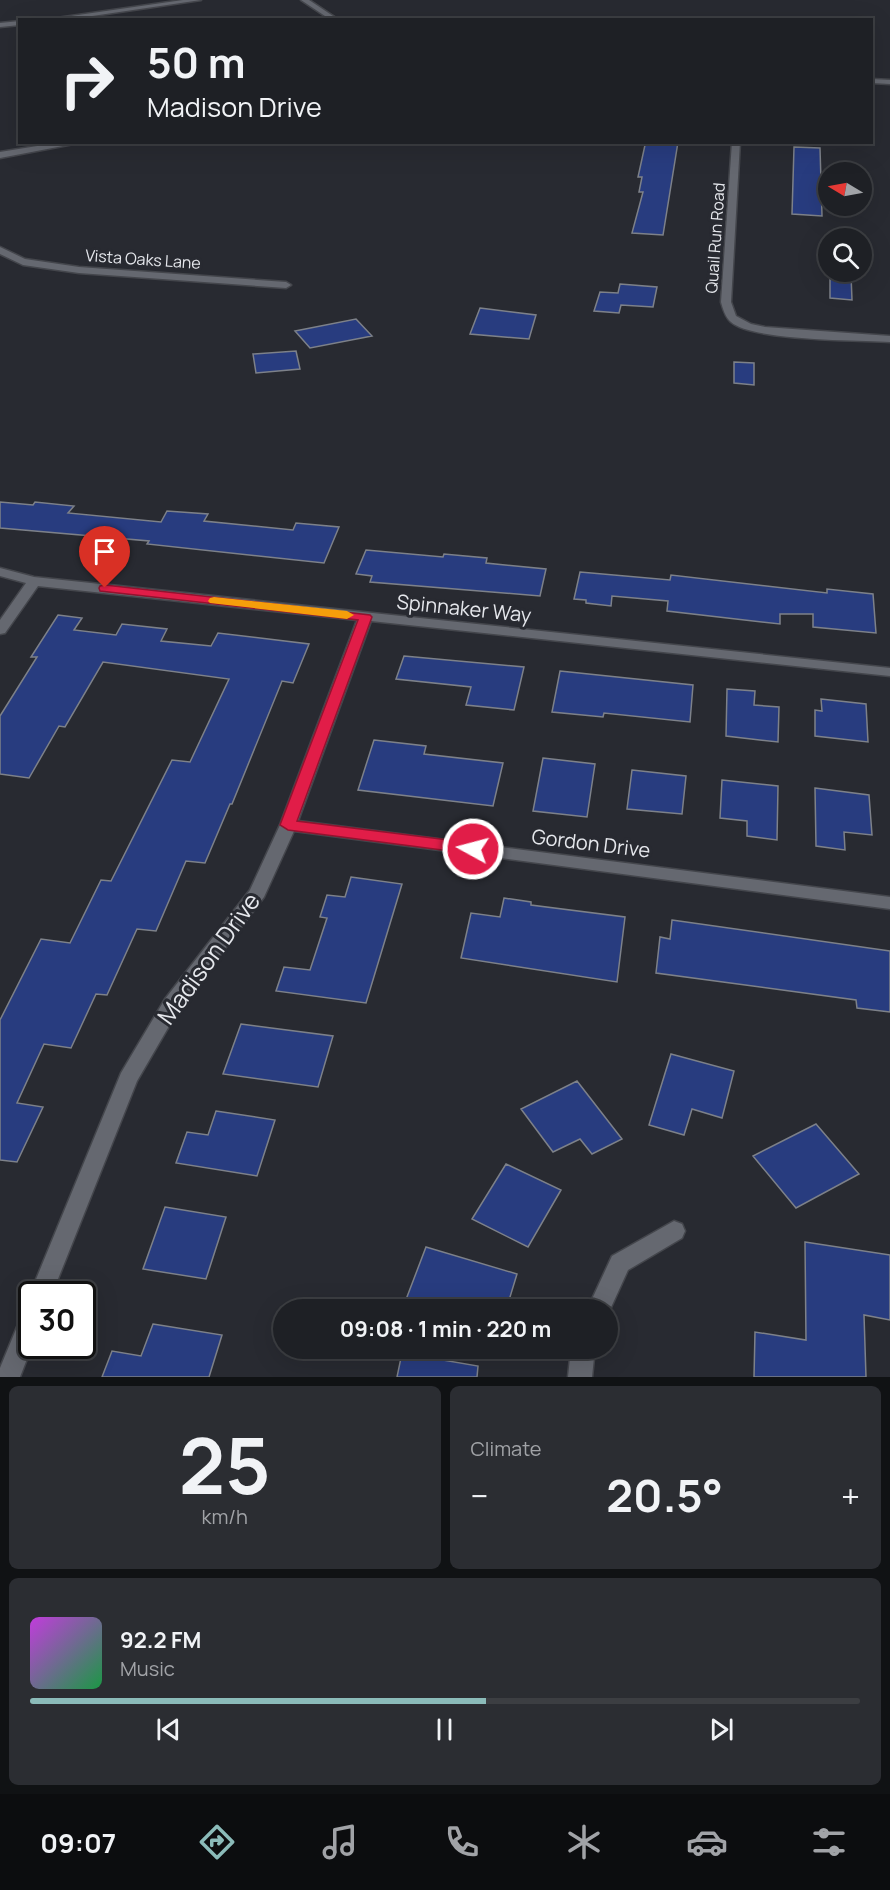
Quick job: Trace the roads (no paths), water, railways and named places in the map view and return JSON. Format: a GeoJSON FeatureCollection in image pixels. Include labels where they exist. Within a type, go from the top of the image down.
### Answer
{"type":"FeatureCollection","features":[{"type":"Feature","properties":{"kind":"street"},"geometry":{"type":"LineString","coordinates":[[61,18],[198,0]]}},
{"type":"Feature","properties":{"kind":"street"},"geometry":{"type":"LineString","coordinates":[[304,0],[333,18]]}},
{"type":"Feature","properties":{"kind":"street"},"geometry":{"type":"LineString","coordinates":[[0,25],[18,23]]}},
{"type":"Feature","properties":{"kind":"street"},"geometry":{"type":"LineString","coordinates":[[873,81],[890,82]]}},
{"type":"Feature","properties":{"kind":"street"},"geometry":{"type":"LineString","coordinates":[[0,155],[68,144]]}},
{"type":"Feature","properties":{"kind":"street","name":"Quail Run Road"},"geometry":{"type":"LineString","coordinates":[[736,144],[726,302],[735,321],[761,329],[890,339]]}},
{"type":"Feature","properties":{"kind":"street","name":"Vista Oaks Lane"},"geometry":{"type":"LineString","coordinates":[[0,250],[23,262],[79,270],[286,285]]}},
{"type":"Feature","properties":{"kind":"street","name":"Spinnaker Way"},"geometry":{"type":"LineString","coordinates":[[0,572],[34,581],[890,672]]}},
{"type":"Feature","properties":{"kind":"street"},"geometry":{"type":"LineString","coordinates":[[0,630],[34,581]]}},
{"type":"Feature","properties":{"kind":"street","name":"Madison Drive"},"geometry":{"type":"LineString","coordinates":[[46,1281],[128,1079],[172,1004],[258,893],[288,825],[365,617]]}},
{"type":"Feature","properties":{"kind":"street","name":"Gordon Drive"},"geometry":{"type":"LineString","coordinates":[[288,825],[890,903]]}},
{"type":"Feature","properties":{"kind":"street"},"geometry":{"type":"LineString","coordinates":[[603,1299],[620,1263],[674,1231]]}},
{"type":"Feature","properties":{"kind":"street"},"geometry":{"type":"LineString","coordinates":[[8,1377],[18,1352]]}},
{"type":"Feature","properties":{"kind":"street"},"geometry":{"type":"LineString","coordinates":[[580,1377],[582,1359]]}}]}
